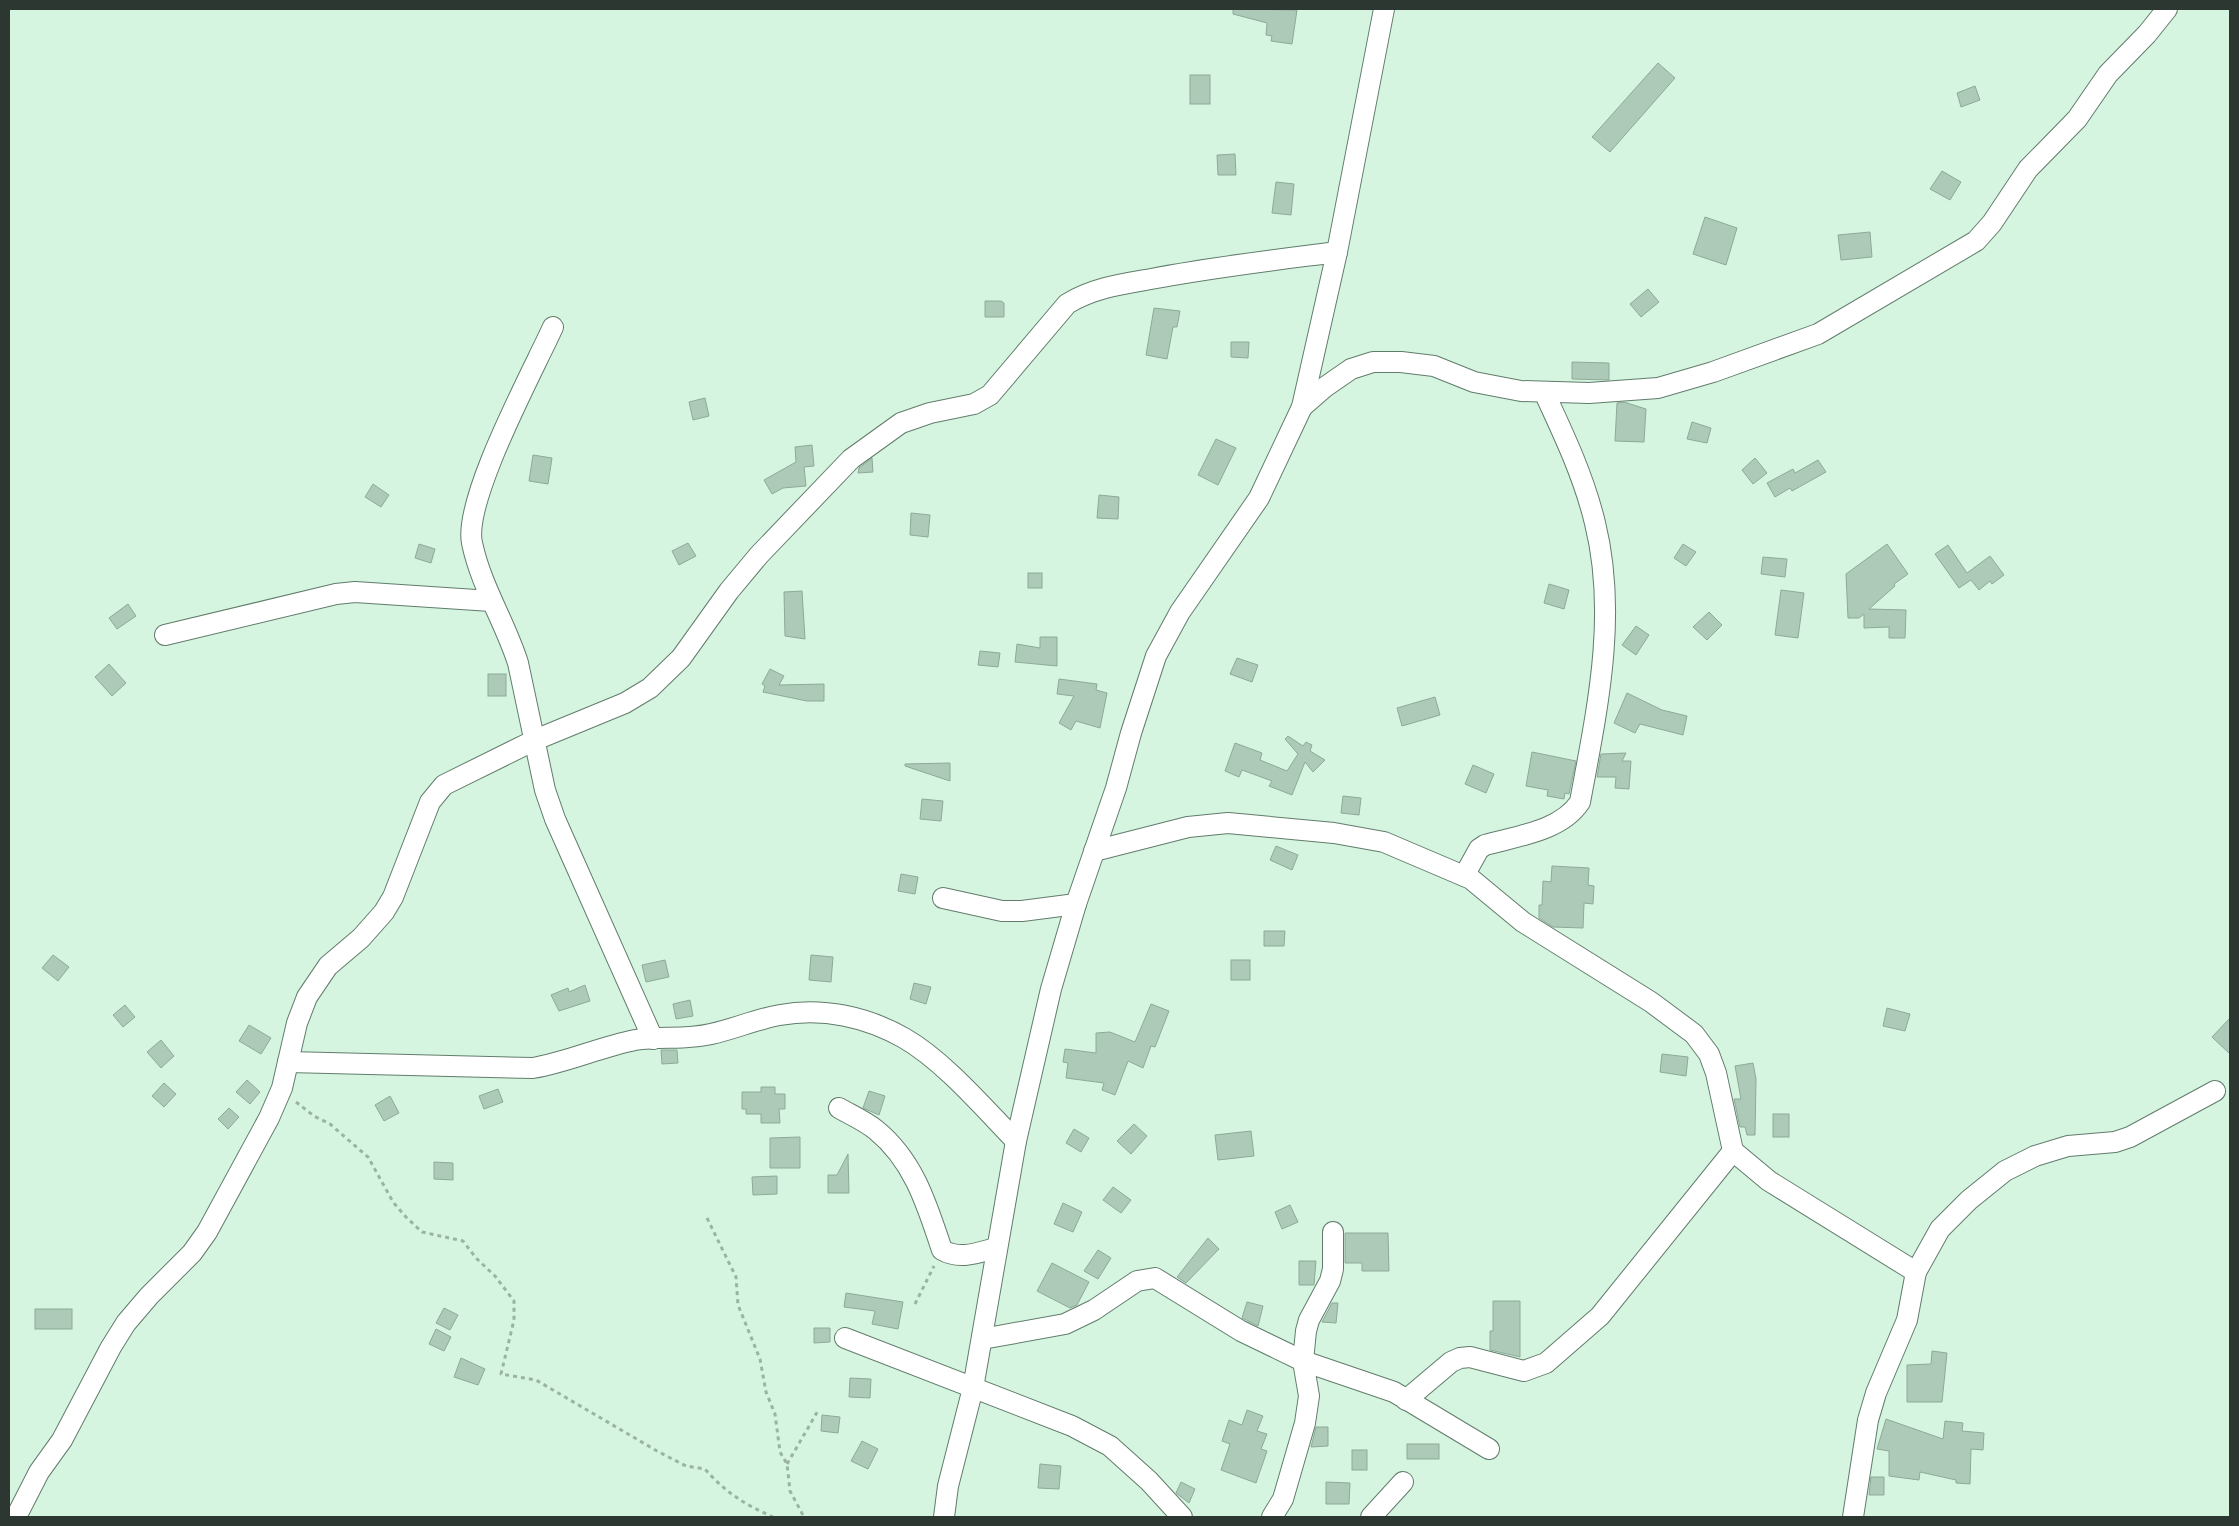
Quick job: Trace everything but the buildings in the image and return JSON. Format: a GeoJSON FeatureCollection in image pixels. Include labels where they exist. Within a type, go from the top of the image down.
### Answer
{"type":"FeatureCollection","features":[{"type":"Feature","properties":{"kind":"street"},"geometry":{"type":"LineString","coordinates":[[944,1517],[948,1486],[973,1388],[1016,1141],[1051,989],[1076,904],[1156,656],[1180,612],[1259,498],[1302,407],[1337,252],[1384,9]]}},
{"type":"Feature","properties":{"kind":"street"},"geometry":{"type":"LineString","coordinates":[[1302,407],[1325,387],[1352,369],[1373,362],[1401,362],[1434,366],[1474,382],[1521,391],[1589,393],[1658,388],[1713,372],[1825,330],[1961,251],[1983,234],[2028,169],[2077,119],[2108,74],[2167,9]]}},
{"type":"Feature","properties":{"kind":"street"},"geometry":{"type":"LineString","coordinates":[[16,1517],[39,1472],[62,1440],[111,1347],[126,1323],[149,1296],[192,1253],[207,1232],[269,1118],[282,1088],[297,1023],[307,997],[328,966],[361,938],[384,912],[393,896],[430,802],[444,785],[535,740],[625,703],[650,688],[681,658],[729,591],[759,555],[851,459],[901,423],[930,413],[974,404],[990,395],[1067,304],[1080,296],[1106,288],[1202,269],[1337,252]]}},
{"type":"Feature","properties":{"kind":"street"},"geometry":{"type":"LineString","coordinates":[[553,327],[500,441],[473,511],[470,524],[472,541],[483,582],[512,643],[545,790],[555,819],[653,1039]]}},
{"type":"Feature","properties":{"kind":"street"},"geometry":{"type":"LineString","coordinates":[[1464,876],[1479,849],[1485,845],[1542,829],[1568,818],[1574,811],[1580,802],[1601,683],[1606,610],[1599,542],[1577,464],[1544,392]]}},
{"type":"Feature","properties":{"kind":"street"},"geometry":{"type":"LineString","coordinates":[[165,635],[336,594],[355,592],[491,601]]}},
{"type":"Feature","properties":{"kind":"street"},"geometry":{"type":"LineString","coordinates":[[1094,851],[1188,827],[1228,823],[1334,833],[1384,842],[1471,879],[1522,922],[1651,1002],[1694,1034],[1709,1054],[1716,1073],[1733,1151],[1769,1181],[1916,1272]]}},
{"type":"Feature","properties":{"kind":"street"},"geometry":{"type":"LineString","coordinates":[[943,898],[1002,911],[1022,911],[1076,904]]}},
{"type":"Feature","properties":{"kind":"street"},"geometry":{"type":"LineString","coordinates":[[288,1062],[533,1068],[558,1064],[636,1040],[692,1038],[780,1015],[812,1012],[837,1013],[878,1025],[906,1039],[954,1077],[1016,1141]]}},
{"type":"Feature","properties":{"kind":"street"},"geometry":{"type":"LineString","coordinates":[[1853,1517],[1868,1420],[1876,1393],[1907,1320],[1916,1272],[1940,1229],[1969,1200],[2005,1171],[2035,1156],[2068,1146],[2115,1142],[2130,1137],[2215,1091]]}},
{"type":"Feature","properties":{"kind":"street"},"geometry":{"type":"LineString","coordinates":[[839,1108],[874,1128],[889,1141],[912,1171],[942,1250],[951,1255],[967,1255],[996,1248]]}},
{"type":"Feature","properties":{"kind":"street"},"geometry":{"type":"LineString","coordinates":[[1406,1400],[1451,1362],[1460,1358],[1470,1357],[1524,1371],[1546,1363],[1600,1316],[1733,1151]]}},
{"type":"Feature","properties":{"kind":"street"},"geometry":{"type":"LineString","coordinates":[[1272,1517],[1283,1499],[1305,1423],[1308,1396],[1303,1361],[1309,1320],[1325,1294],[1333,1269],[1333,1232]]}},
{"type":"Feature","properties":{"kind":"street"},"geometry":{"type":"LineString","coordinates":[[982,1339],[1064,1324],[1094,1310],[1137,1281],[1155,1278],[1241,1331],[1303,1361],[1364,1380],[1394,1392],[1489,1449]]}},
{"type":"Feature","properties":{"kind":"street"},"geometry":{"type":"LineString","coordinates":[[845,1338],[1072,1426],[1110,1446],[1149,1481],[1182,1517]]}},
{"type":"Feature","properties":{"kind":"street"},"geometry":{"type":"LineString","coordinates":[[1371,1517],[1403,1482]]}},
{"type":"Feature","properties":{"kind":"path"},"geometry":{"type":"LineString","coordinates":[[282,1088],[292,1099],[314,1116],[330,1124],[368,1157],[393,1202],[406,1218],[422,1232],[463,1241],[476,1258],[495,1276],[514,1301],[514,1320],[501,1374],[536,1380],[657,1451],[686,1466],[705,1469],[719,1485],[743,1504],[773,1517]]}},
{"type":"Feature","properties":{"kind":"path"},"geometry":{"type":"LineString","coordinates":[[706,1218],[736,1276],[738,1305],[760,1359],[766,1392],[775,1414],[780,1452],[786,1464],[790,1491],[804,1517]]}},
{"type":"Feature","properties":{"kind":"path"},"geometry":{"type":"LineString","coordinates":[[916,1304],[942,1250]]}},
{"type":"Feature","properties":{"kind":"path"},"geometry":{"type":"LineString","coordinates":[[786,1464],[819,1409]]}}]}
